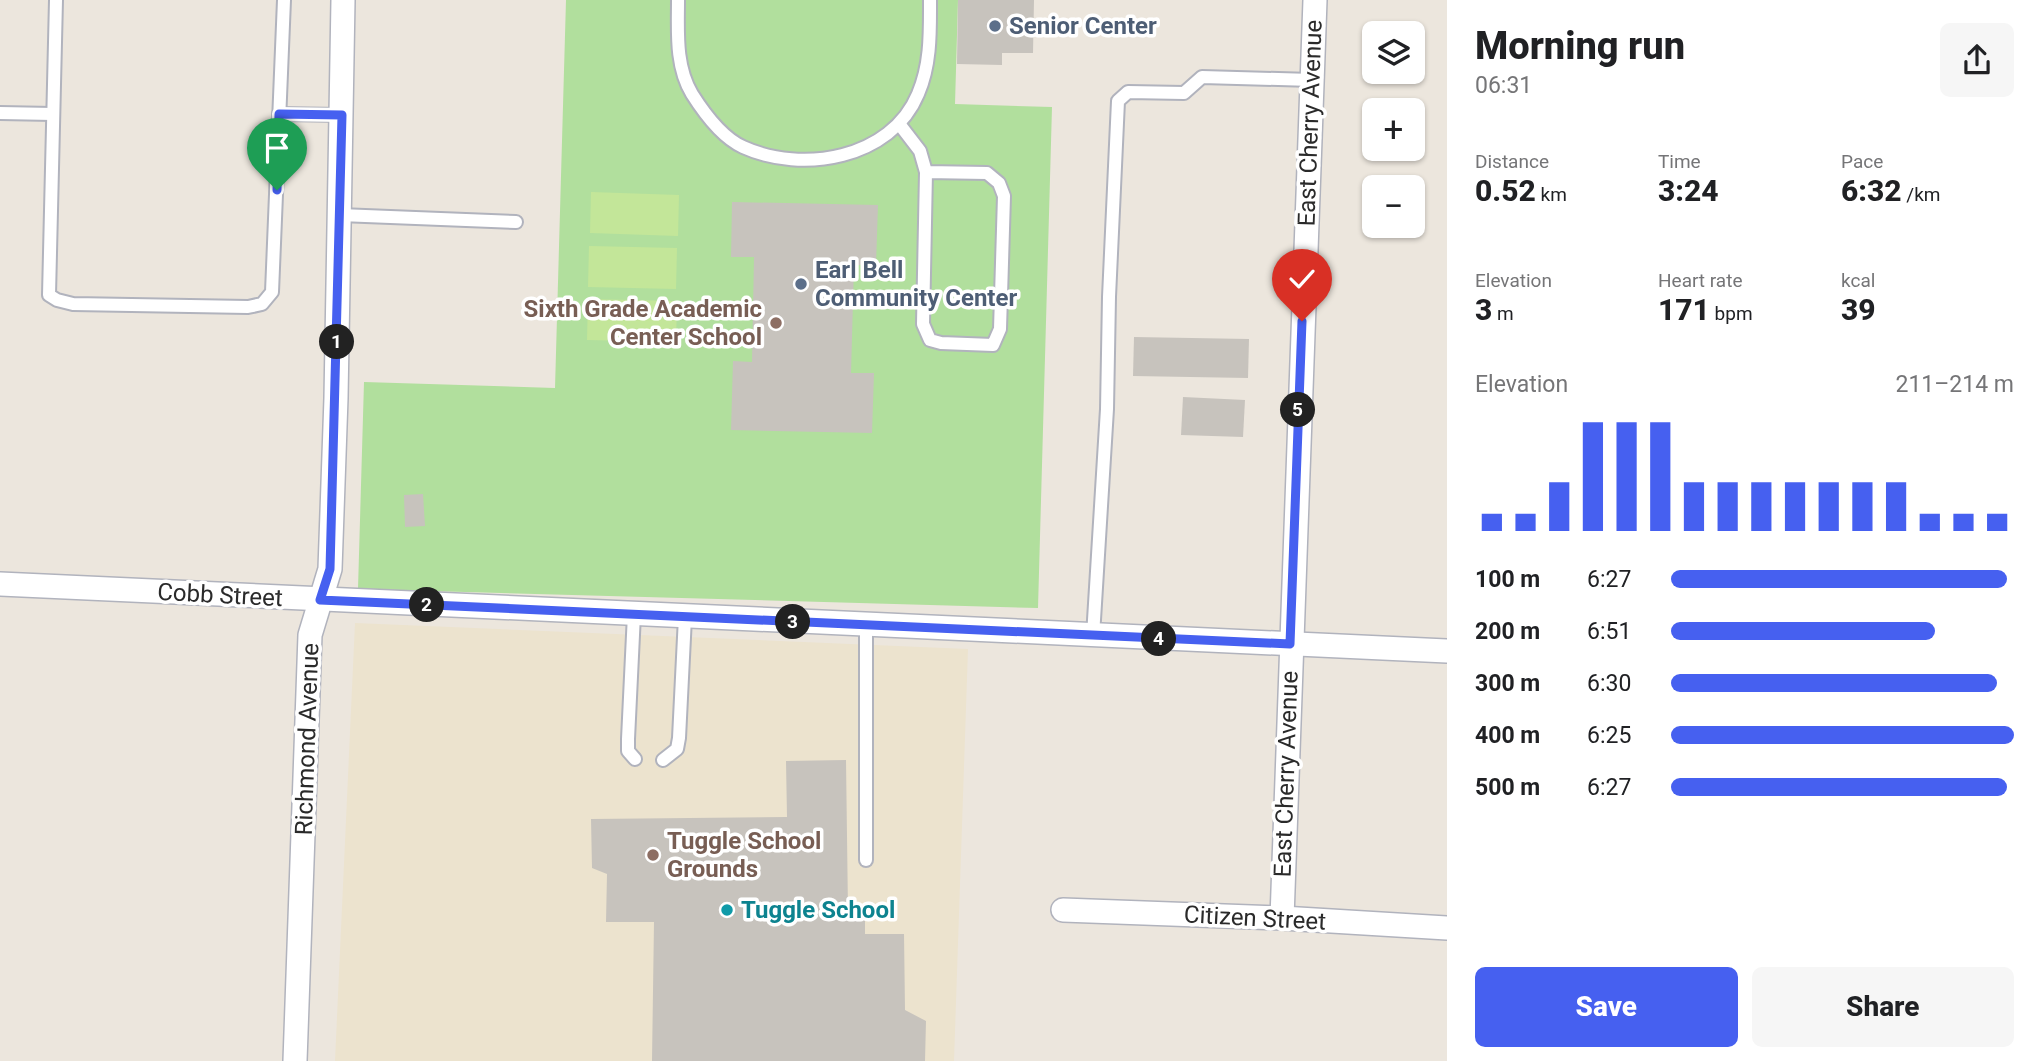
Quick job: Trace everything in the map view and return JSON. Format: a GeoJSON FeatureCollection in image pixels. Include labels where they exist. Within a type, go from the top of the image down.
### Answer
{"type":"FeatureCollection","features":[{"type":"Feature","properties":{"kind":"street","name":"Richmond Avenue"},"geometry":{"type":"LineString","coordinates":[[295,1061],[310,635],[330,569],[343,0]]}},
{"type":"Feature","properties":{"kind":"street","name":"East Cherry Avenue"},"geometry":{"type":"LineString","coordinates":[[1282,918],[1315,0]]}},
{"type":"Feature","properties":{"kind":"street","name":"Cobb Street"},"geometry":{"type":"LineString","coordinates":[[0,584],[1447,651]]}},
{"type":"Feature","properties":{"kind":"street","name":"Citizen Street"},"geometry":{"type":"LineString","coordinates":[[1063,910],[1282,918],[1447,928]]}},
{"type":"Feature","properties":{"kind":"lane"},"geometry":{"type":"LineString","coordinates":[[57,0],[49,295],[73,304],[248,307],[262,304],[272,292],[284,0]]}},
{"type":"Feature","properties":{"kind":"lane"},"geometry":{"type":"LineString","coordinates":[[678,0],[678,50],[690,92],[714,125],[742,147],[780,158],[832,158],[870,146],[900,125],[918,95],[930,53],[930,0]]}},
{"type":"Feature","properties":{"kind":"lane"},"geometry":{"type":"LineString","coordinates":[[1094,636],[1107,409],[1118,101],[1128,92],[1184,93],[1202,77],[1312,80]]}},
{"type":"Feature","properties":{"kind":"lane"},"geometry":{"type":"LineString","coordinates":[[0,113],[53,114]]}},
{"type":"Feature","properties":{"kind":"lane"},"geometry":{"type":"LineString","coordinates":[[279,114],[342,115]]}},
{"type":"Feature","properties":{"kind":"lane"},"geometry":{"type":"LineString","coordinates":[[900,125],[920,151],[926,172],[923,324],[930,340],[941,343],[993,345],[1000,329],[1004,196],[999,183],[987,173],[926,172]]}},
{"type":"Feature","properties":{"kind":"lane"},"geometry":{"type":"LineString","coordinates":[[340,215],[516,222]]}},
{"type":"Feature","properties":{"kind":"lane"},"geometry":{"type":"LineString","coordinates":[[634,614],[628,751],[635,759]]}},
{"type":"Feature","properties":{"kind":"lane"},"geometry":{"type":"LineString","coordinates":[[663,760],[677,749],[679,738],[685,617]]}},
{"type":"Feature","properties":{"kind":"lane"},"geometry":{"type":"LineString","coordinates":[[866,625],[866,860]]}},
{"type":"Feature","properties":{"kind":"shaded area","name":"Tuggle School Grounds"},"geometry":{"type":"Polygon","coordinates":[[[355,623],[968,649],[954,1061],[335,1061],[355,623]]]}},
{"type":"Feature","properties":{"kind":"green space"},"geometry":{"type":"Polygon","coordinates":[[[566,0],[958,0],[955,104],[1052,107],[1038,608],[358,589],[364,382],[555,388],[566,0]]]}},
{"type":"Feature","properties":{"kind":"green space"},"geometry":{"type":"Polygon","coordinates":[[[591,192],[679,195],[678,236],[590,233],[591,192]]]}},
{"type":"Feature","properties":{"kind":"green space"},"geometry":{"type":"Polygon","coordinates":[[[589,246],[677,248],[676,289],[588,287],[589,246]]]}},
{"type":"Feature","properties":{"kind":"green space"},"geometry":{"type":"Polygon","coordinates":[[[588,299],[677,301],[676,342],[587,340],[588,299]]]}},
{"type":"Feature","properties":{"kind":"building","name":"Senior Center"},"geometry":{"type":"Polygon","coordinates":[[[958,0],[1034,0],[1033,53],[1002,53],[1002,65],[957,64],[958,0]]]}},
{"type":"Feature","properties":{"kind":"building"},"geometry":{"type":"Polygon","coordinates":[[[732,202],[878,205],[876,265],[854,265],[851,373],[874,373],[872,433],[731,430],[733,361],[752,362],[754,257],[731,257],[732,202]]]}},
{"type":"Feature","properties":{"kind":"building"},"geometry":{"type":"Polygon","coordinates":[[[1134,337],[1249,339],[1248,378],[1133,376],[1134,337]]]}},
{"type":"Feature","properties":{"kind":"building"},"geometry":{"type":"Polygon","coordinates":[[[1183,397],[1245,400],[1243,437],[1181,435],[1183,397]]]}},
{"type":"Feature","properties":{"kind":"building"},"geometry":{"type":"Polygon","coordinates":[[[423,494],[425,526],[405,527],[404,495],[423,494]]]}},
{"type":"Feature","properties":{"kind":"building","name":"Tuggle School"},"geometry":{"type":"Polygon","coordinates":[[[846,760],[848,911],[865,910],[865,934],[904,934],[905,1010],[926,1021],[925,1061],[652,1061],[654,922],[606,922],[607,874],[592,868],[591,819],[787,817],[786,761],[846,760]]]}},
{"type":"Feature","properties":{"kind":"place","name":"Senior Center"},"geometry":{"type":"Point","coordinates":[995,26]}},
{"type":"Feature","properties":{"kind":"place","name":"Earl Bell Community Center"},"geometry":{"type":"Point","coordinates":[801,284]}},
{"type":"Feature","properties":{"kind":"place","name":"Sixth Grade Academic Center School"},"geometry":{"type":"Point","coordinates":[776,323]}},
{"type":"Feature","properties":{"kind":"place","name":"Tuggle School Grounds"},"geometry":{"type":"Point","coordinates":[653,855]}},
{"type":"Feature","properties":{"kind":"place","name":"Tuggle School"},"geometry":{"type":"Point","coordinates":[727,910]}},
{"type":"Feature","properties":{"kind":"route"},"geometry":{"type":"LineString","coordinates":[[277,190],[279,114],[342,115],[330,569],[320,600],[1290,644],[1302,321]]}}]}
